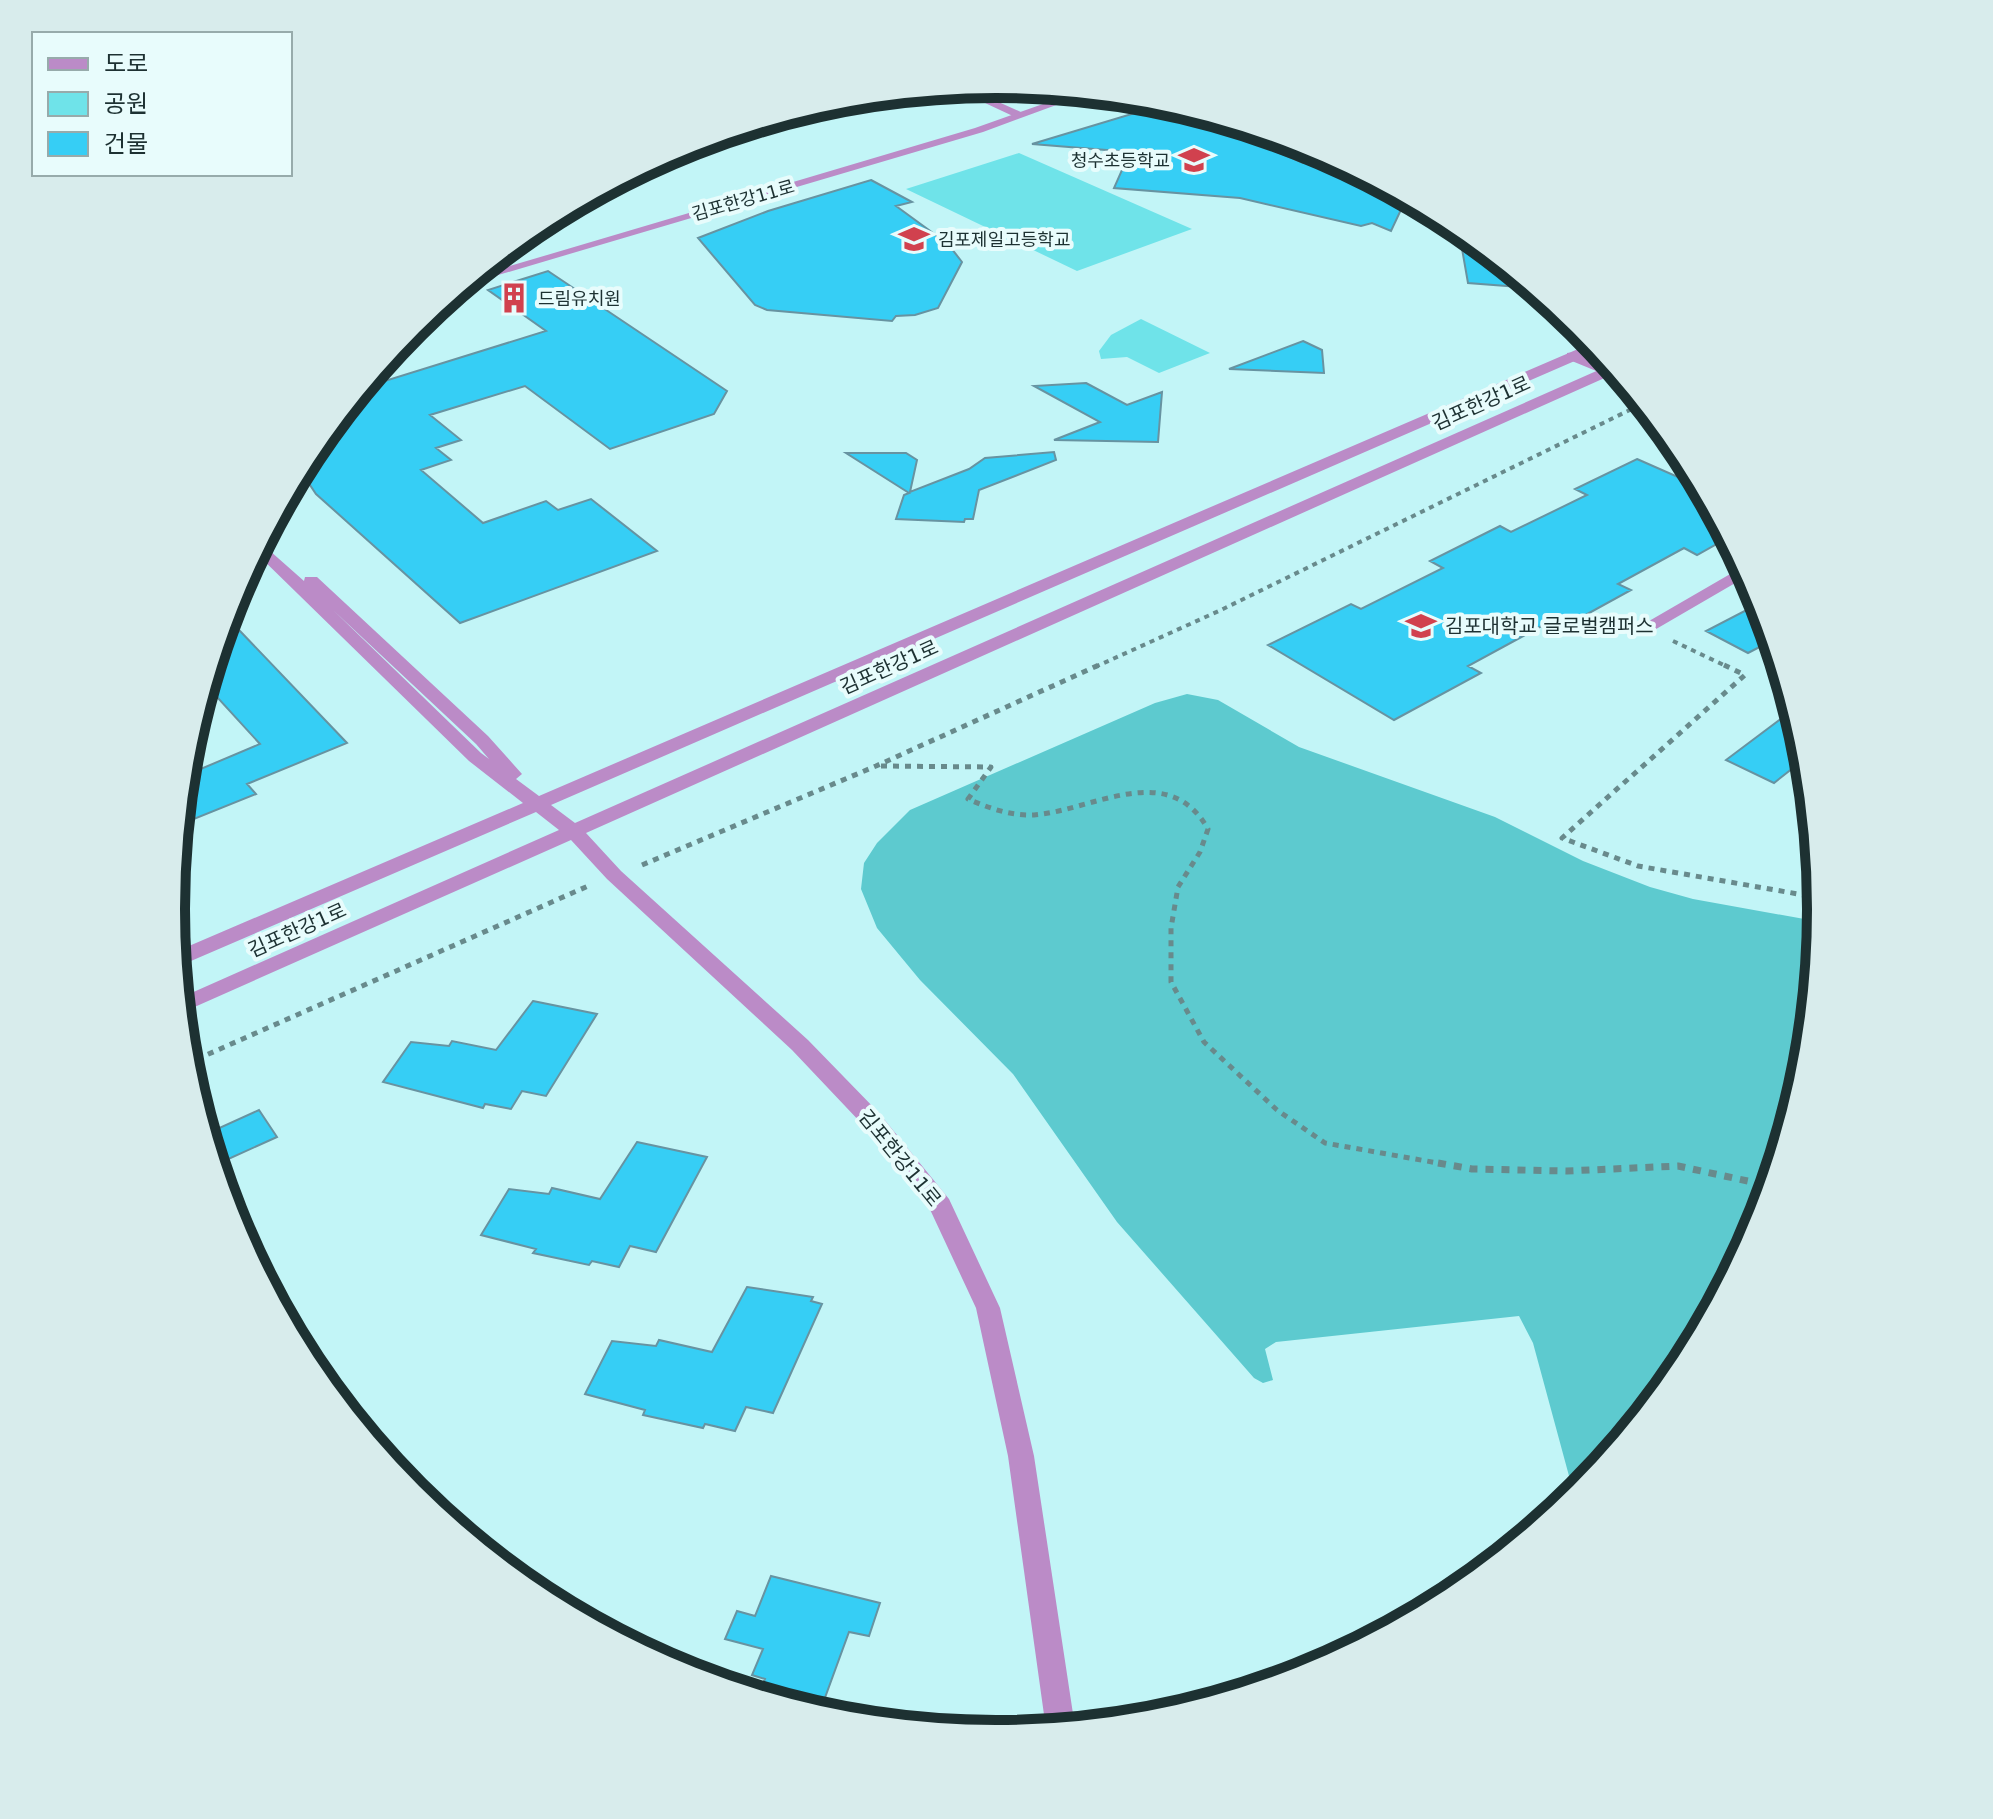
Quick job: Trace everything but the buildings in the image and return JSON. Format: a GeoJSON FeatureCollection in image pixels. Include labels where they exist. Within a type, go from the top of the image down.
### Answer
{"type":"FeatureCollection","features":[{"type":"Feature","properties":{"kind":"street"},"geometry":{"type":"LineString","coordinates":[[982,99],[1019,115]]}},
{"type":"Feature","properties":{"kind":"street","name":"김포한강11로"},"geometry":{"type":"LineString","coordinates":[[490,276],[965,135],[1060,101]]}},
{"type":"Feature","properties":{"kind":"street","name":"김포한강11로"},"geometry":{"type":"LineString","coordinates":[[501,267],[1019,115]]}},
{"type":"Feature","properties":{"kind":"street","name":"김포한강1로"},"geometry":{"type":"LineString","coordinates":[[187,955],[1585,351]]}},
{"type":"Feature","properties":{"kind":"street"},"geometry":{"type":"LineString","coordinates":[[1572,356],[1599,366]]}},
{"type":"Feature","properties":{"kind":"street","name":"김포한강1로"},"geometry":{"type":"LineString","coordinates":[[191,1001],[1605,372]]}},
{"type":"Feature","properties":{"kind":"street","name":"김포한강11로"},"geometry":{"type":"LineString","coordinates":[[274,542],[346,614],[482,740],[540,803]]}},
{"type":"Feature","properties":{"kind":"street","name":"김포한강11로"},"geometry":{"type":"LineString","coordinates":[[267,555],[475,757],[540,803],[573,831],[614,875],[800,1045],[871,1119],[937,1199],[988,1308],[1021,1456],[1059,1718]]}},
{"type":"Feature","properties":{"kind":"street"},"geometry":{"type":"LineString","coordinates":[[1645,628],[1736,576]]}},
{"type":"Feature","properties":{"kind":"path"},"geometry":{"type":"LineString","coordinates":[[199,1058],[614,875],[876,766],[1221,610],[1634,408]]}},
{"type":"Feature","properties":{"kind":"path"},"geometry":{"type":"LineString","coordinates":[[1645,628],[1745,675],[1562,838],[1638,866],[1807,896]]}},
{"type":"Feature","properties":{"kind":"path"},"geometry":{"type":"LineString","coordinates":[[876,766],[991,767],[968,799],[1004,814],[1038,814],[1113,797],[1163,793],[1193,805],[1208,829],[1200,852],[1178,887],[1171,928],[1171,982],[1204,1042],[1277,1110],[1325,1143],[1472,1169],[1567,1171],[1678,1166],[1760,1184]]}},
{"type":"Feature","properties":{"kind":"green space"},"geometry":{"type":"Polygon","coordinates":[[[1019,153],[1192,229],[1077,271],[906,189],[1019,153]]]}},
{"type":"Feature","properties":{"kind":"green space"},"geometry":{"type":"Polygon","coordinates":[[[1141,319],[1210,353],[1159,373],[1127,357],[1101,359],[1099,351],[1111,335],[1141,319]]]}},
{"type":"Feature","properties":{"kind":"shaded area"},"geometry":{"type":"Polygon","coordinates":[[[1187,694],[1218,700],[1299,747],[1495,817],[1583,861],[1650,887],[1693,899],[1808,920],[1801,1015],[1792,1068],[1765,1170],[1746,1220],[1699,1315],[1671,1360],[1607,1445],[1571,1482],[1533,1343],[1519,1316],[1276,1342],[1265,1349],[1273,1380],[1263,1383],[1254,1378],[1117,1222],[1013,1074],[920,980],[877,928],[861,889],[864,863],[877,843],[910,810],[1155,703],[1187,694]]]}},
{"type":"Feature","properties":{"kind":"place","name":"청수초등학교"},"geometry":{"type":"Point","coordinates":[1194,160]}},
{"type":"Feature","properties":{"kind":"place","name":"김포제일고등학교"},"geometry":{"type":"Point","coordinates":[914,239]}},
{"type":"Feature","properties":{"kind":"place","name":"드림유치원"},"geometry":{"type":"Point","coordinates":[514,298]}},
{"type":"Feature","properties":{"kind":"place","name":"김포대학교 글로벌캠퍼스"},"geometry":{"type":"Point","coordinates":[1421,626]}}]}
